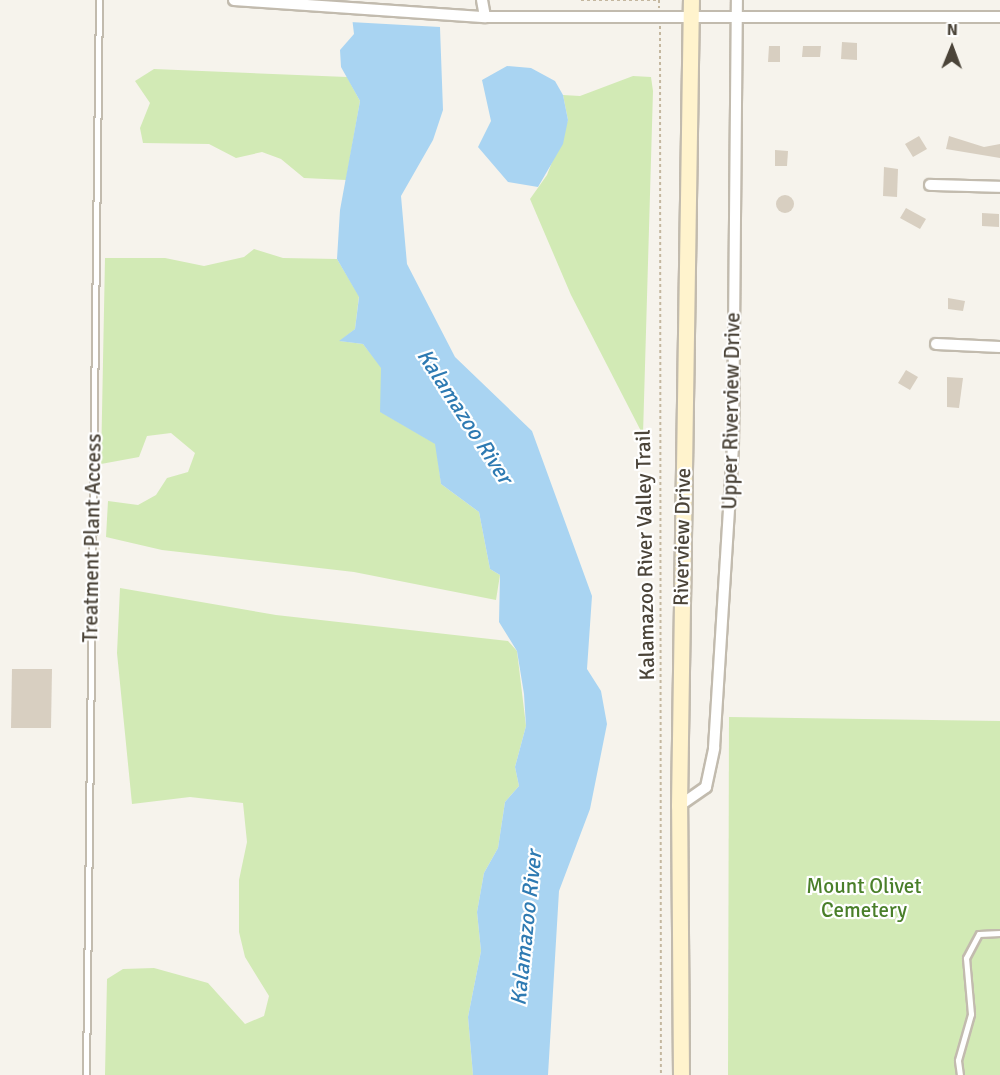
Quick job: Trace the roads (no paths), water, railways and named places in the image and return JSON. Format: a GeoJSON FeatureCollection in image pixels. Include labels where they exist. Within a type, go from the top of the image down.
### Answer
{"type":"FeatureCollection","features":[{"type":"Feature","properties":{"kind":"street"},"geometry":{"type":"LineString","coordinates":[[234,0],[441,12],[484,17],[688,20],[736,17],[1000,17]]}},
{"type":"Feature","properties":{"kind":"street"},"geometry":{"type":"LineString","coordinates":[[482,0],[484,17]]}},
{"type":"Feature","properties":{"kind":"street","name":"Riverview Drive"},"geometry":{"type":"LineString","coordinates":[[681,1075],[678,806],[688,20],[691,0]]}},
{"type":"Feature","properties":{"kind":"street","name":"Upper Riverview Drive"},"geometry":{"type":"LineString","coordinates":[[678,806],[706,787],[715,737],[733,448],[737,0]]}},
{"type":"Feature","properties":{"kind":"street"},"geometry":{"type":"LineString","coordinates":[[930,185],[1000,187]]}},
{"type":"Feature","properties":{"kind":"street"},"geometry":{"type":"LineString","coordinates":[[936,344],[1000,346]]}},
{"type":"Feature","properties":{"kind":"lane","name":"Treatment Plant Access"},"geometry":{"type":"LineString","coordinates":[[86,1075],[99,0]]}},
{"type":"Feature","properties":{"kind":"lane"},"geometry":{"type":"LineString","coordinates":[[960,1075],[958,1060],[971,1014],[966,958],[979,934],[1000,933]]}},
{"type":"Feature","properties":{"kind":"water","name":"Kalamazoo River"},"geometry":{"type":"Polygon","coordinates":[[[350,0],[439,0],[443,110],[433,140],[401,196],[407,264],[455,357],[532,431],[592,596],[587,669],[601,691],[607,724],[590,809],[559,891],[548,1075],[473,1075],[468,1017],[481,951],[477,912],[484,873],[498,848],[505,802],[519,786],[515,767],[526,726],[524,694],[517,651],[499,622],[500,575],[490,569],[479,512],[441,484],[435,444],[380,412],[381,368],[363,344],[339,341],[355,329],[359,297],[337,259],[340,210],[360,101],[341,67],[340,50],[354,34],[350,0]]]}},
{"type":"Feature","properties":{"kind":"water"},"geometry":{"type":"Polygon","coordinates":[[[507,66],[531,68],[555,81],[563,95],[568,120],[563,144],[538,187],[508,182],[478,147],[491,121],[482,80],[507,66]]]}},
{"type":"Feature","properties":{"kind":"park label","name":"Mount Olivet Cemetery"},"geometry":{"type":"Point","coordinates":[864,898]}}]}
